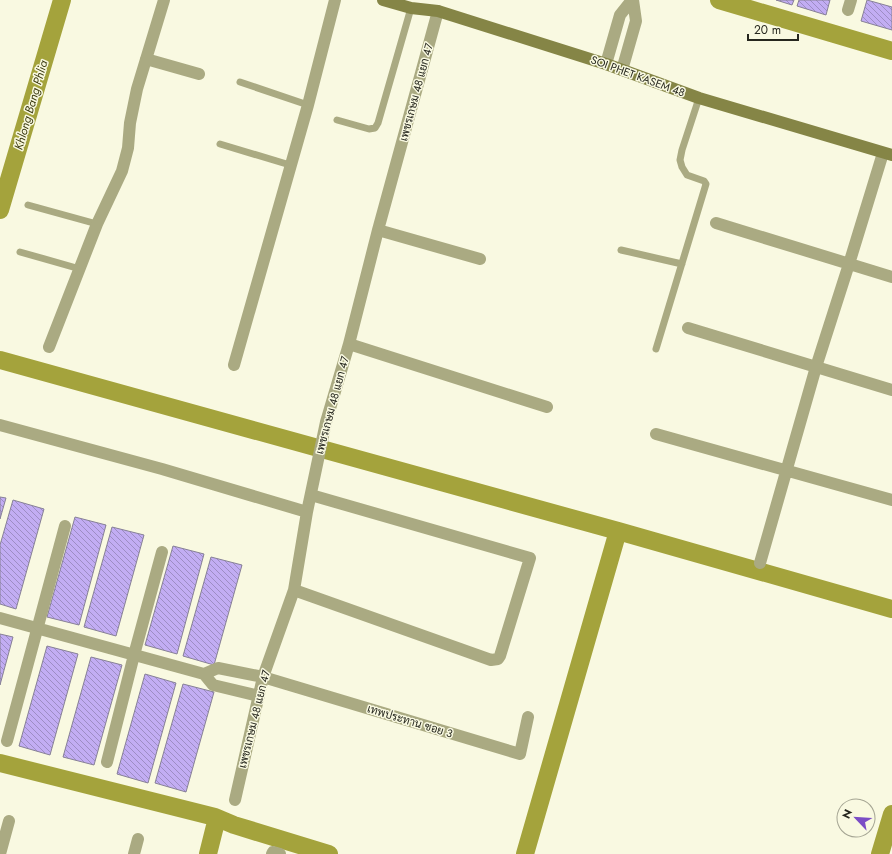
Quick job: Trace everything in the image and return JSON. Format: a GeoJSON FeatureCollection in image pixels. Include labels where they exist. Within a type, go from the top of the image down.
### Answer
{"type":"FeatureCollection","features":[{"type":"Feature","properties":{"kind":"street"},"geometry":{"type":"LineString","coordinates":[[49,347],[97,224],[122,171],[128,148],[134,101],[164,0]]}},
{"type":"Feature","properties":{"kind":"street"},"geometry":{"type":"LineString","coordinates":[[234,365],[308,105],[335,0]]}},
{"type":"Feature","properties":{"kind":"street","name":"SOI PHET KASEM 48"},"geometry":{"type":"LineString","coordinates":[[383,0],[411,8],[438,11],[606,64],[699,98],[887,154]]}},
{"type":"Feature","properties":{"kind":"street"},"geometry":{"type":"LineString","coordinates":[[606,64],[620,15],[633,0]]}},
{"type":"Feature","properties":{"kind":"street"},"geometry":{"type":"LineString","coordinates":[[622,70],[636,21],[633,0]]}},
{"type":"Feature","properties":{"kind":"street","name":"เพชรเกษม 48 แยก 47"},"geometry":{"type":"LineString","coordinates":[[235,800],[263,677],[294,590],[307,512],[326,422],[349,344],[378,230],[438,11]]}},
{"type":"Feature","properties":{"kind":"street"},"geometry":{"type":"LineString","coordinates":[[146,59],[199,74]]}},
{"type":"Feature","properties":{"kind":"street"},"geometry":{"type":"LineString","coordinates":[[760,563],[816,367],[849,264],[887,154]]}},
{"type":"Feature","properties":{"kind":"street"},"geometry":{"type":"LineString","coordinates":[[716,223],[892,276]]}},
{"type":"Feature","properties":{"kind":"street"},"geometry":{"type":"LineString","coordinates":[[378,230],[480,259]]}},
{"type":"Feature","properties":{"kind":"street"},"geometry":{"type":"LineString","coordinates":[[688,328],[892,390]]}},
{"type":"Feature","properties":{"kind":"street"},"geometry":{"type":"LineString","coordinates":[[349,344],[547,407]]}},
{"type":"Feature","properties":{"kind":"street"},"geometry":{"type":"LineString","coordinates":[[0,425],[162,469],[307,512]]}},
{"type":"Feature","properties":{"kind":"street"},"geometry":{"type":"LineString","coordinates":[[656,434],[892,500]]}},
{"type":"Feature","properties":{"kind":"street"},"geometry":{"type":"LineString","coordinates":[[294,590],[491,660],[498,659],[500,656],[530,558],[311,495]]}},
{"type":"Feature","properties":{"kind":"street"},"geometry":{"type":"LineString","coordinates":[[7,741],[65,526]]}},
{"type":"Feature","properties":{"kind":"street"},"geometry":{"type":"LineString","coordinates":[[107,762],[162,552]]}},
{"type":"Feature","properties":{"kind":"street"},"geometry":{"type":"LineString","coordinates":[[0,618],[204,674],[213,685],[259,696]]}},
{"type":"Feature","properties":{"kind":"street"},"geometry":{"type":"LineString","coordinates":[[204,674],[218,668],[263,677]]}},
{"type":"Feature","properties":{"kind":"street","name":"เทพประทาน ซอย 3"},"geometry":{"type":"LineString","coordinates":[[263,677],[520,754],[528,717]]}},
{"type":"Feature","properties":{"kind":"street"},"geometry":{"type":"LineString","coordinates":[[0,854],[9,821]]}},
{"type":"Feature","properties":{"kind":"street"},"geometry":{"type":"LineString","coordinates":[[134,854],[138,839]]}},
{"type":"Feature","properties":{"kind":"street"},"geometry":{"type":"LineString","coordinates":[[272,854],[273,852],[280,854]]}},
{"type":"Feature","properties":{"kind":"lane"},"geometry":{"type":"LineString","coordinates":[[337,120],[369,129],[375,128],[378,123],[411,8]]}},
{"type":"Feature","properties":{"kind":"lane"},"geometry":{"type":"LineString","coordinates":[[240,82],[308,105]]}},
{"type":"Feature","properties":{"kind":"lane"},"geometry":{"type":"LineString","coordinates":[[656,349],[706,184],[704,181],[687,175],[680,160],[699,98]]}},
{"type":"Feature","properties":{"kind":"lane"},"geometry":{"type":"LineString","coordinates":[[220,144],[290,165]]}},
{"type":"Feature","properties":{"kind":"lane"},"geometry":{"type":"LineString","coordinates":[[28,205],[97,224]]}},
{"type":"Feature","properties":{"kind":"lane"},"geometry":{"type":"LineString","coordinates":[[621,250],[682,264]]}},
{"type":"Feature","properties":{"kind":"lane"},"geometry":{"type":"LineString","coordinates":[[20,252],[80,268]]}},
{"type":"Feature","properties":{"kind":"building"},"geometry":{"type":"Polygon","coordinates":[[[776,0],[794,0],[792,5],[776,0]]]}},
{"type":"Feature","properties":{"kind":"building"},"geometry":{"type":"Polygon","coordinates":[[[799,0],[830,0],[826,15],[797,6],[799,0]]]}},
{"type":"Feature","properties":{"kind":"building"},"geometry":{"type":"Polygon","coordinates":[[[867,0],[892,7],[892,30],[861,21],[867,0]]]}},
{"type":"Feature","properties":{"kind":"building"},"geometry":{"type":"Polygon","coordinates":[[[0,497],[6,498],[0,519],[0,497]]]}},
{"type":"Feature","properties":{"kind":"building"},"geometry":{"type":"Polygon","coordinates":[[[13,500],[44,509],[16,609],[0,604],[0,545],[13,500]]]}},
{"type":"Feature","properties":{"kind":"building"},"geometry":{"type":"Polygon","coordinates":[[[75,517],[106,525],[79,625],[47,617],[75,517]]]}},
{"type":"Feature","properties":{"kind":"building"},"geometry":{"type":"Polygon","coordinates":[[[112,527],[144,535],[116,636],[84,627],[112,527]]]}},
{"type":"Feature","properties":{"kind":"building"},"geometry":{"type":"Polygon","coordinates":[[[173,546],[204,554],[177,654],[145,645],[173,546]]]}},
{"type":"Feature","properties":{"kind":"building"},"geometry":{"type":"Polygon","coordinates":[[[211,557],[242,565],[214,665],[183,656],[211,557]]]}},
{"type":"Feature","properties":{"kind":"building"},"geometry":{"type":"Polygon","coordinates":[[[0,634],[13,637],[0,685],[0,634]]]}},
{"type":"Feature","properties":{"kind":"building"},"geometry":{"type":"Polygon","coordinates":[[[47,646],[78,654],[50,755],[19,746],[47,646]]]}},
{"type":"Feature","properties":{"kind":"building"},"geometry":{"type":"Polygon","coordinates":[[[91,657],[122,665],[94,765],[63,757],[91,657]]]}},
{"type":"Feature","properties":{"kind":"building"},"geometry":{"type":"Polygon","coordinates":[[[145,674],[176,683],[148,783],[117,774],[145,674]]]}},
{"type":"Feature","properties":{"kind":"building"},"geometry":{"type":"Polygon","coordinates":[[[183,684],[214,692],[186,792],[155,783],[183,684]]]}},
{"type":"Feature","properties":{"kind":"waterway","name":"Khlong Bang Phlia"},"geometry":{"type":"LineString","coordinates":[[0,210],[62,0]]}},
{"type":"Feature","properties":{"kind":"waterway"},"geometry":{"type":"LineString","coordinates":[[719,0],[892,51]]}},
{"type":"Feature","properties":{"kind":"waterway"},"geometry":{"type":"LineString","coordinates":[[0,360],[618,531],[525,854]]}},
{"type":"Feature","properties":{"kind":"waterway"},"geometry":{"type":"LineString","coordinates":[[618,531],[892,609]]}},
{"type":"Feature","properties":{"kind":"waterway"},"geometry":{"type":"LineString","coordinates":[[0,763],[215,817],[234,825],[329,854]]}},
{"type":"Feature","properties":{"kind":"waterway"},"geometry":{"type":"LineString","coordinates":[[880,854],[892,814]]}},
{"type":"Feature","properties":{"kind":"waterway"},"geometry":{"type":"LineString","coordinates":[[208,854],[217,818]]}}]}
